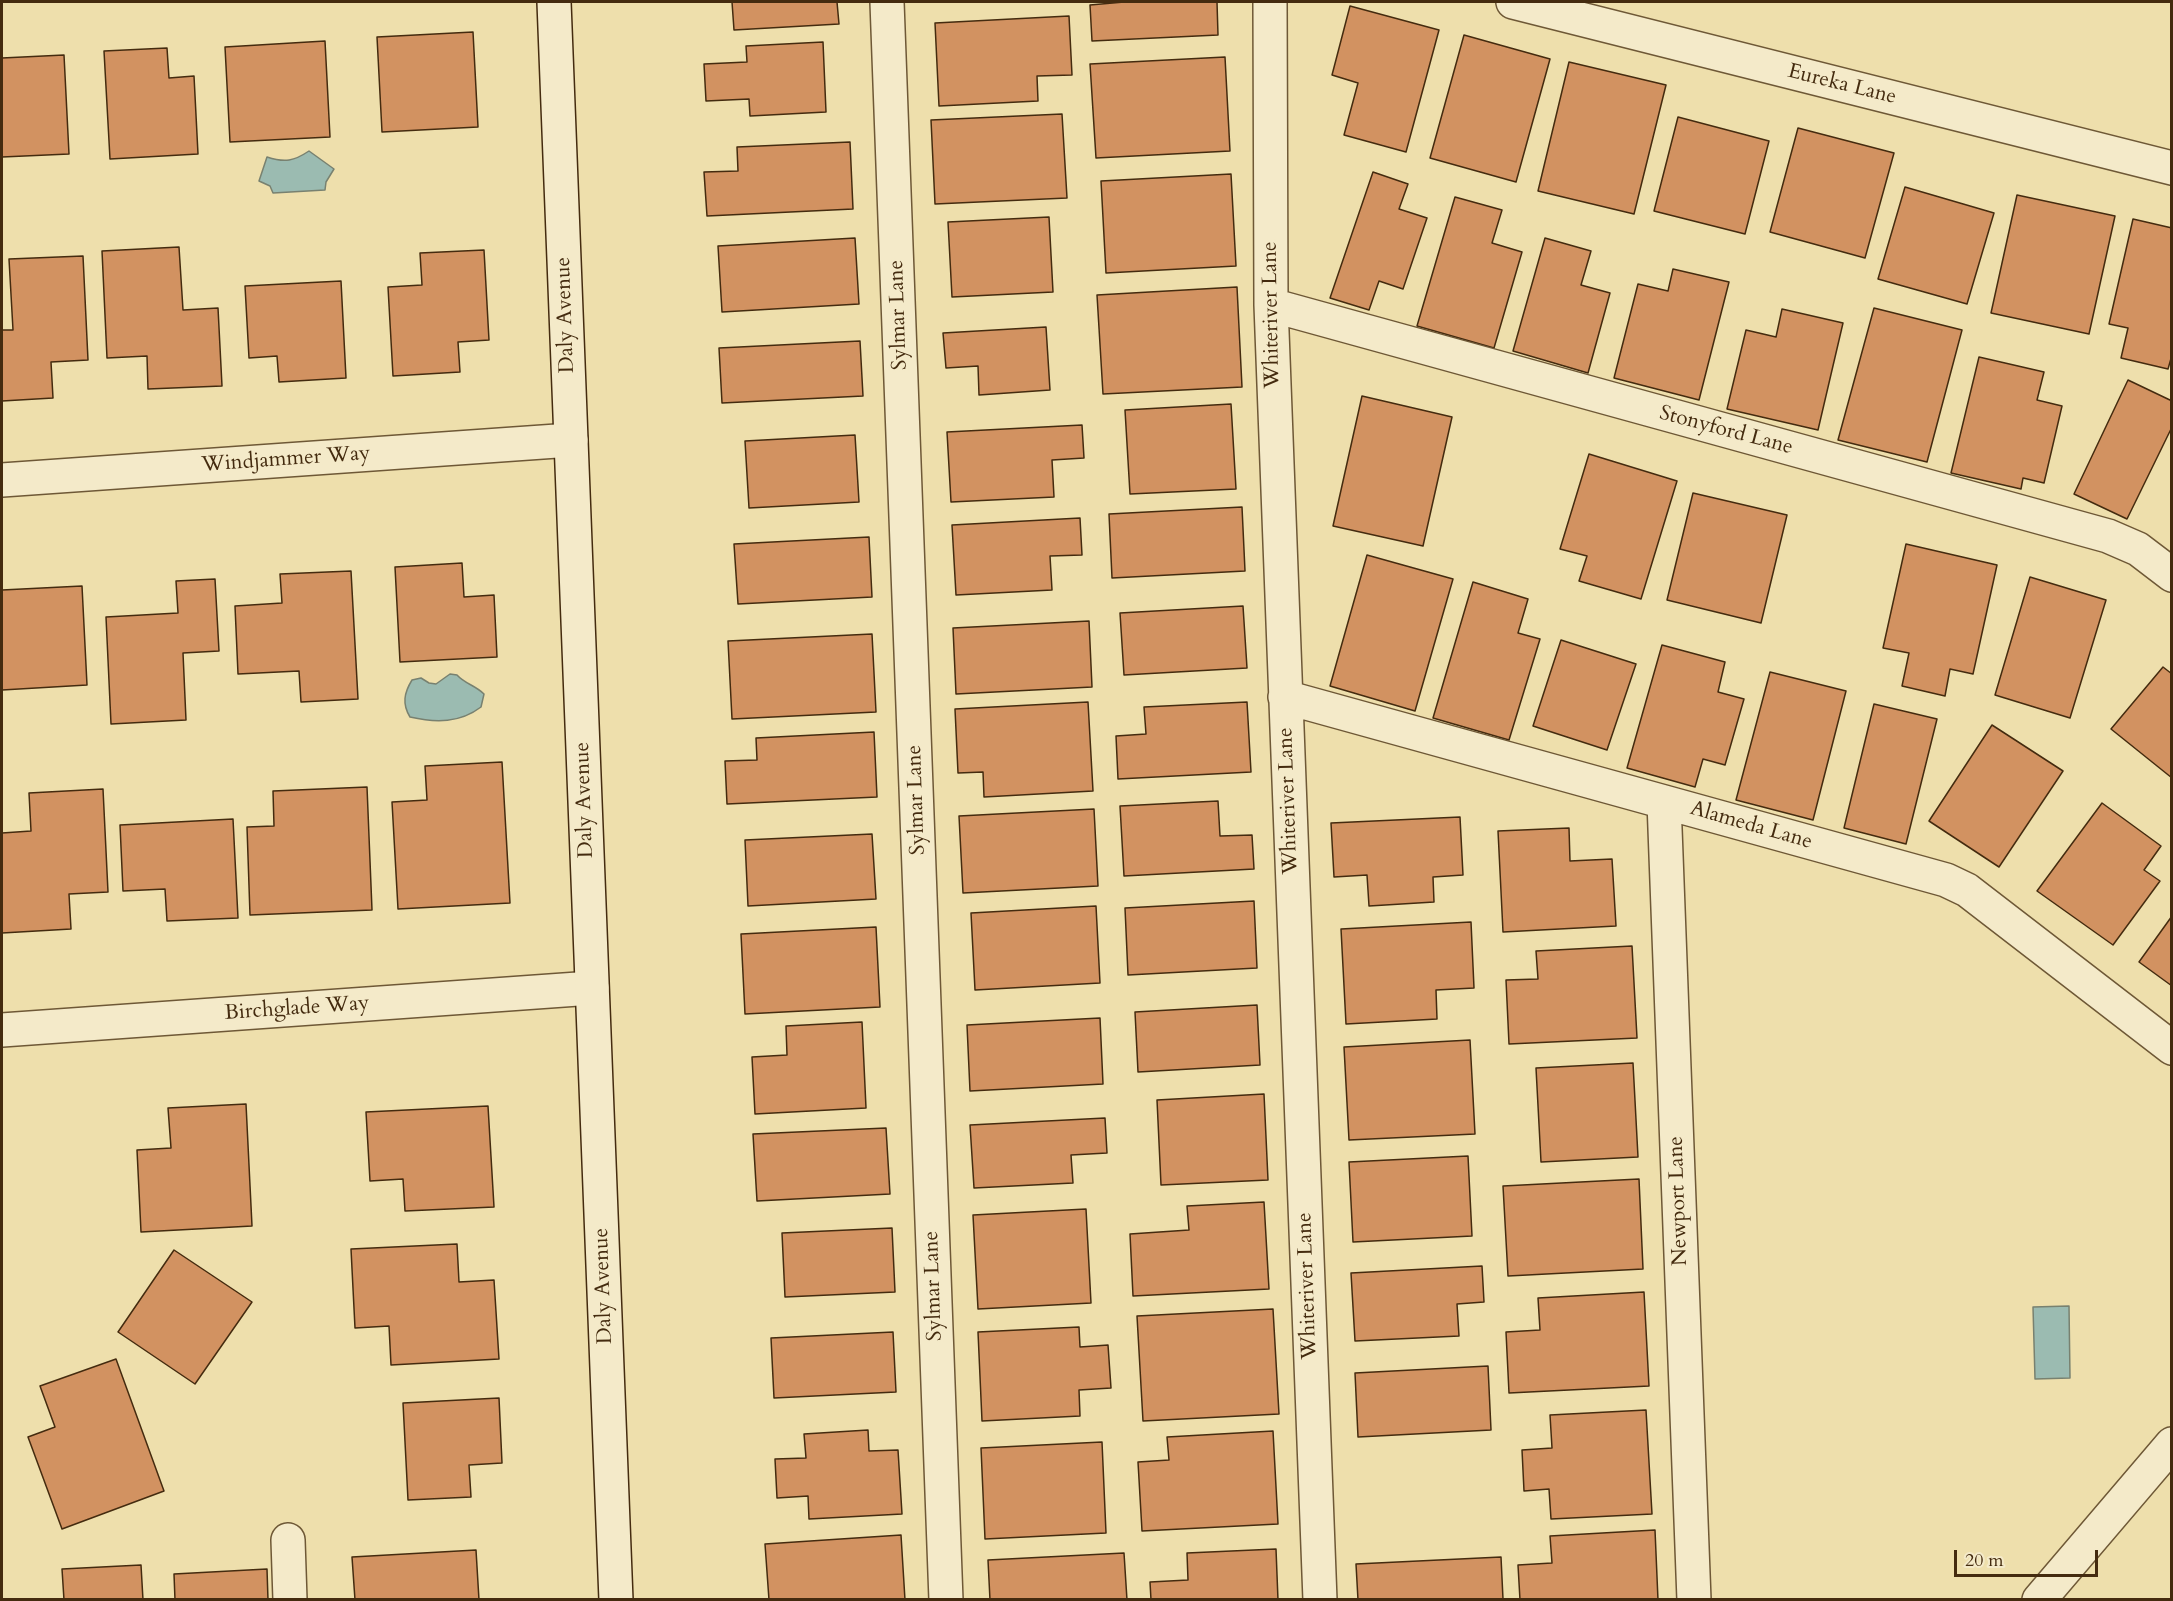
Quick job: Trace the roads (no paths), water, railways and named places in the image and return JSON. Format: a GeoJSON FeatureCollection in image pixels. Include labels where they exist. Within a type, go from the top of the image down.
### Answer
{"type":"FeatureCollection","features":[{"type":"Feature","properties":{"kind":"street","name":"Daly Avenue"},"geometry":{"type":"LineString","coordinates":[[554,2],[616,1599]]}},
{"type":"Feature","properties":{"kind":"street","name":"Sylmar Lane"},"geometry":{"type":"LineString","coordinates":[[888,2],[946,1599]]}},
{"type":"Feature","properties":{"kind":"street","name":"Whiteriver Lane"},"geometry":{"type":"LineString","coordinates":[[1270,2],[1271,305],[1320,1599]]}},
{"type":"Feature","properties":{"kind":"street","name":"Eureka Lane"},"geometry":{"type":"LineString","coordinates":[[1513,2],[2172,168]]}},
{"type":"Feature","properties":{"kind":"street","name":"Stonyford Lane"},"geometry":{"type":"LineString","coordinates":[[1271,305],[2108,536],[2138,549],[2172,575]]}},
{"type":"Feature","properties":{"kind":"street","name":"Windjammer Way"},"geometry":{"type":"LineString","coordinates":[[2,480],[571,440]]}},
{"type":"Feature","properties":{"kind":"street","name":"Alameda Lane"},"geometry":{"type":"LineString","coordinates":[[1285,697],[1946,880],[1967,890],[2172,1048]]}},
{"type":"Feature","properties":{"kind":"street","name":"Newport Lane"},"geometry":{"type":"LineString","coordinates":[[1664,802],[1694,1599]]}},
{"type":"Feature","properties":{"kind":"street","name":"Birchglade Way"},"geometry":{"type":"LineString","coordinates":[[2,1030],[592,988]]}},
{"type":"Feature","properties":{"kind":"street"},"geometry":{"type":"LineString","coordinates":[[2039,1599],[2172,1444]]}},
{"type":"Feature","properties":{"kind":"street"},"geometry":{"type":"LineString","coordinates":[[288,1540],[290,1599]]}},
{"type":"Feature","properties":{"kind":"water"},"geometry":{"type":"Polygon","coordinates":[[[309,151],[334,169],[326,182],[325,190],[273,193],[270,186],[259,181],[267,157],[289,160],[309,151]]]}},
{"type":"Feature","properties":{"kind":"water"},"geometry":{"type":"Polygon","coordinates":[[[450,674],[457,675],[484,694],[481,707],[456,719],[438,721],[410,717],[405,698],[412,680],[421,678],[436,684],[450,674]]]}},
{"type":"Feature","properties":{"kind":"water"},"geometry":{"type":"Polygon","coordinates":[[[2069,1306],[2070,1378],[2035,1379],[2033,1307],[2069,1306]]]}}]}
